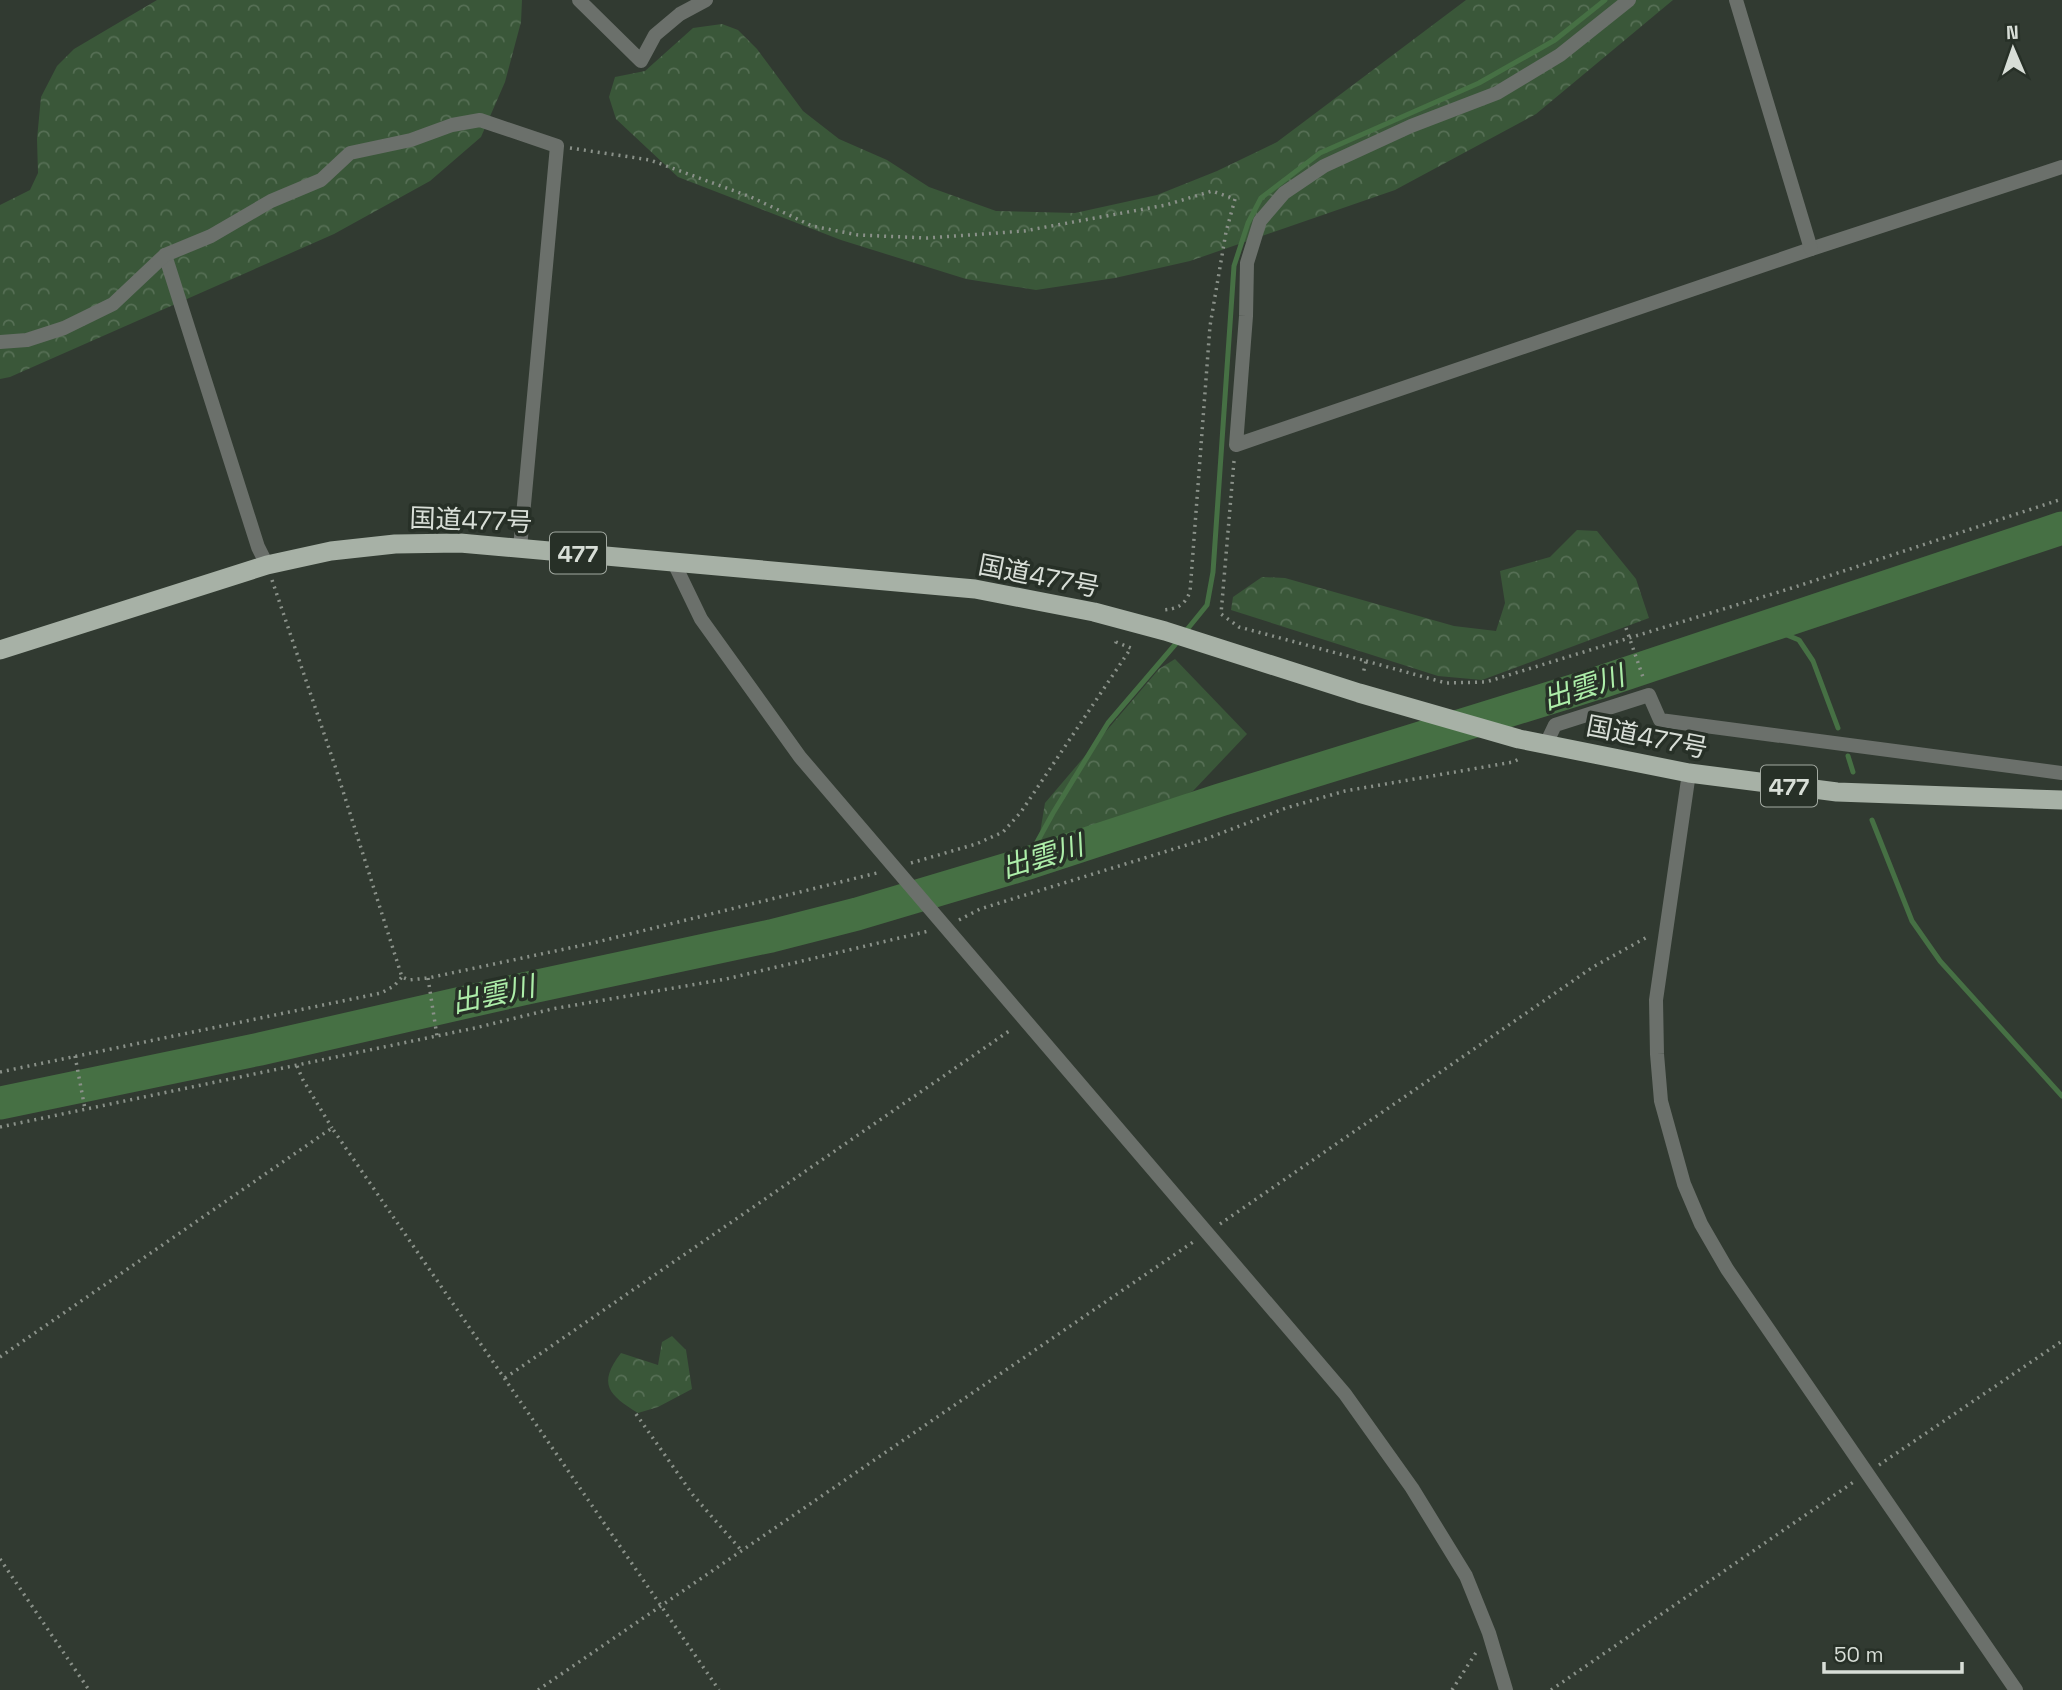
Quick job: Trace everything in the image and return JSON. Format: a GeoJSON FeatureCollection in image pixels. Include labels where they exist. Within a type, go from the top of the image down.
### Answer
{"type":"FeatureCollection","features":[{"type":"Feature","properties":{"kind":"highway","name":"国道477号"},"geometry":{"type":"LineString","coordinates":[[0,650],[267,565],[331,551],[395,544],[460,543],[975,589],[1121,619],[1165,631],[1359,693],[1520,739],[1689,773],[1837,792],[2062,800]]}},
{"type":"Feature","properties":{"kind":"street"},"geometry":{"type":"LineString","coordinates":[[579,0],[641,61],[655,35],[680,13],[706,0]]}},
{"type":"Feature","properties":{"kind":"street"},"geometry":{"type":"LineString","coordinates":[[1629,0],[1560,55],[1497,93],[1411,126],[1324,166],[1284,193],[1260,221],[1247,263],[1246,316],[1236,445],[1811,249],[2062,167]]}},
{"type":"Feature","properties":{"kind":"street"},"geometry":{"type":"LineString","coordinates":[[1736,0],[1811,249]]}},
{"type":"Feature","properties":{"kind":"street"},"geometry":{"type":"LineString","coordinates":[[0,342],[27,340],[64,328],[113,304],[165,255],[211,236],[271,201],[321,180],[350,153],[411,140],[452,125],[480,120],[556,146],[520,548]]}},
{"type":"Feature","properties":{"kind":"street"},"geometry":{"type":"LineString","coordinates":[[165,255],[258,547],[267,565]]}},
{"type":"Feature","properties":{"kind":"street"},"geometry":{"type":"LineString","coordinates":[[673,561],[701,619],[800,757],[1345,1394],[1405,1478],[1466,1576],[1489,1633],[1506,1690]]}},
{"type":"Feature","properties":{"kind":"street"},"geometry":{"type":"LineString","coordinates":[[1546,744],[1555,725],[1648,695],[1660,720],[2062,773]]}},
{"type":"Feature","properties":{"kind":"street"},"geometry":{"type":"LineString","coordinates":[[1689,773],[1656,1000],[1661,1101],[1684,1184],[1701,1224],[1727,1269],[2016,1690]]}},
{"type":"Feature","properties":{"kind":"path"},"geometry":{"type":"LineString","coordinates":[[556,146],[650,160],[751,197],[812,226],[858,235],[927,238],[1024,231],[1166,205],[1212,191],[1236,199],[1226,232],[1210,326],[1191,592],[1177,609],[1157,610]]}},
{"type":"Feature","properties":{"kind":"path"},"geometry":{"type":"LineString","coordinates":[[1236,445],[1221,614],[1239,627],[1446,683],[1486,682],[1631,640],[2062,499]]}},
{"type":"Feature","properties":{"kind":"path"},"geometry":{"type":"LineString","coordinates":[[267,565],[402,977],[409,980],[645,930],[881,872],[976,844],[1003,832],[1021,812],[1131,648],[1116,642],[1121,619]]}},
{"type":"Feature","properties":{"kind":"path"},"geometry":{"type":"LineString","coordinates":[[1626,628],[1647,690]]}},
{"type":"Feature","properties":{"kind":"path"},"geometry":{"type":"LineString","coordinates":[[1359,693],[1366,661]]}},
{"type":"Feature","properties":{"kind":"path"},"geometry":{"type":"LineString","coordinates":[[0,1127],[437,1037],[552,1009],[726,979],[943,924],[980,909],[1206,839],[1286,808],[1345,790],[1513,762],[1546,744]]}},
{"type":"Feature","properties":{"kind":"path"},"geometry":{"type":"LineString","coordinates":[[538,1690],[1593,967],[1666,927]]}},
{"type":"Feature","properties":{"kind":"path"},"geometry":{"type":"LineString","coordinates":[[0,1072],[381,993],[394,986],[402,977]]}},
{"type":"Feature","properties":{"kind":"path"},"geometry":{"type":"LineString","coordinates":[[428,978],[437,1037]]}},
{"type":"Feature","properties":{"kind":"path"},"geometry":{"type":"LineString","coordinates":[[505,1378],[1026,1020]]}},
{"type":"Feature","properties":{"kind":"path"},"geometry":{"type":"LineString","coordinates":[[75,1056],[85,1110]]}},
{"type":"Feature","properties":{"kind":"path"},"geometry":{"type":"LineString","coordinates":[[297,1066],[332,1128],[719,1690]]}},
{"type":"Feature","properties":{"kind":"path"},"geometry":{"type":"LineString","coordinates":[[0,1357],[332,1128]]}},
{"type":"Feature","properties":{"kind":"path"},"geometry":{"type":"LineString","coordinates":[[1551,1690],[2062,1341]]}},
{"type":"Feature","properties":{"kind":"path"},"geometry":{"type":"LineString","coordinates":[[636,1414],[693,1495],[741,1550]]}},
{"type":"Feature","properties":{"kind":"path"},"geometry":{"type":"LineString","coordinates":[[0,1559],[89,1690]]}},
{"type":"Feature","properties":{"kind":"path"},"geometry":{"type":"LineString","coordinates":[[1452,1690],[1489,1633]]}},
{"type":"Feature","properties":{"kind":"green space"},"geometry":{"type":"Polygon","coordinates":[[[157,0],[522,0],[521,22],[505,82],[481,137],[430,181],[334,234],[10,377],[0,379],[0,205],[30,190],[38,173],[37,139],[41,97],[57,66],[74,49],[157,0]]]}},
{"type":"Feature","properties":{"kind":"green space"},"geometry":{"type":"Polygon","coordinates":[[[1466,0],[1673,0],[1536,114],[1395,190],[1190,261],[1115,278],[1036,290],[966,279],[841,240],[678,177],[616,119],[609,97],[615,77],[645,71],[693,28],[722,24],[738,30],[757,49],[803,111],[839,139],[887,160],[929,187],[996,211],[1075,213],[1157,195],[1217,171],[1277,142],[1466,0]]]}},
{"type":"Feature","properties":{"kind":"green space"},"geometry":{"type":"Polygon","coordinates":[[[1577,530],[1597,531],[1636,579],[1649,618],[1482,680],[1438,676],[1231,610],[1233,597],[1262,577],[1285,578],[1454,626],[1496,631],[1505,603],[1500,571],[1550,557],[1577,530]]]}},
{"type":"Feature","properties":{"kind":"green space"},"geometry":{"type":"Polygon","coordinates":[[[1175,659],[1247,734],[1193,791],[1159,807],[1038,845],[1045,803],[1159,669],[1175,659]]]}},
{"type":"Feature","properties":{"kind":"green space"},"geometry":{"type":"Polygon","coordinates":[[[672,1336],[686,1350],[692,1389],[658,1407],[638,1413],[614,1394],[608,1381],[609,1373],[621,1353],[658,1365],[662,1342],[672,1336]]]}},
{"type":"Feature","properties":{"kind":"waterway"},"geometry":{"type":"LineString","coordinates":[[1185,632],[1207,605],[1213,572],[1234,266],[1248,223],[1261,198],[1320,153],[1479,83],[1555,40],[1605,0]]}},
{"type":"Feature","properties":{"kind":"waterway","name":"出雲川"},"geometry":{"type":"LineString","coordinates":[[0,1103],[260,1049],[771,936],[857,914],[1025,864],[1220,800],[1598,683],[2062,528]]}},
{"type":"Feature","properties":{"kind":"waterway"},"geometry":{"type":"LineString","coordinates":[[1768,627],[1799,640],[1813,661],[1838,728]]}},
{"type":"Feature","properties":{"kind":"waterway"},"geometry":{"type":"LineString","coordinates":[[1025,864],[1108,723],[1179,640]]}},
{"type":"Feature","properties":{"kind":"waterway"},"geometry":{"type":"LineString","coordinates":[[1848,756],[1853,772]]}},
{"type":"Feature","properties":{"kind":"waterway"},"geometry":{"type":"LineString","coordinates":[[1872,820],[1912,921],[1940,961],[2062,1096]]}}]}
